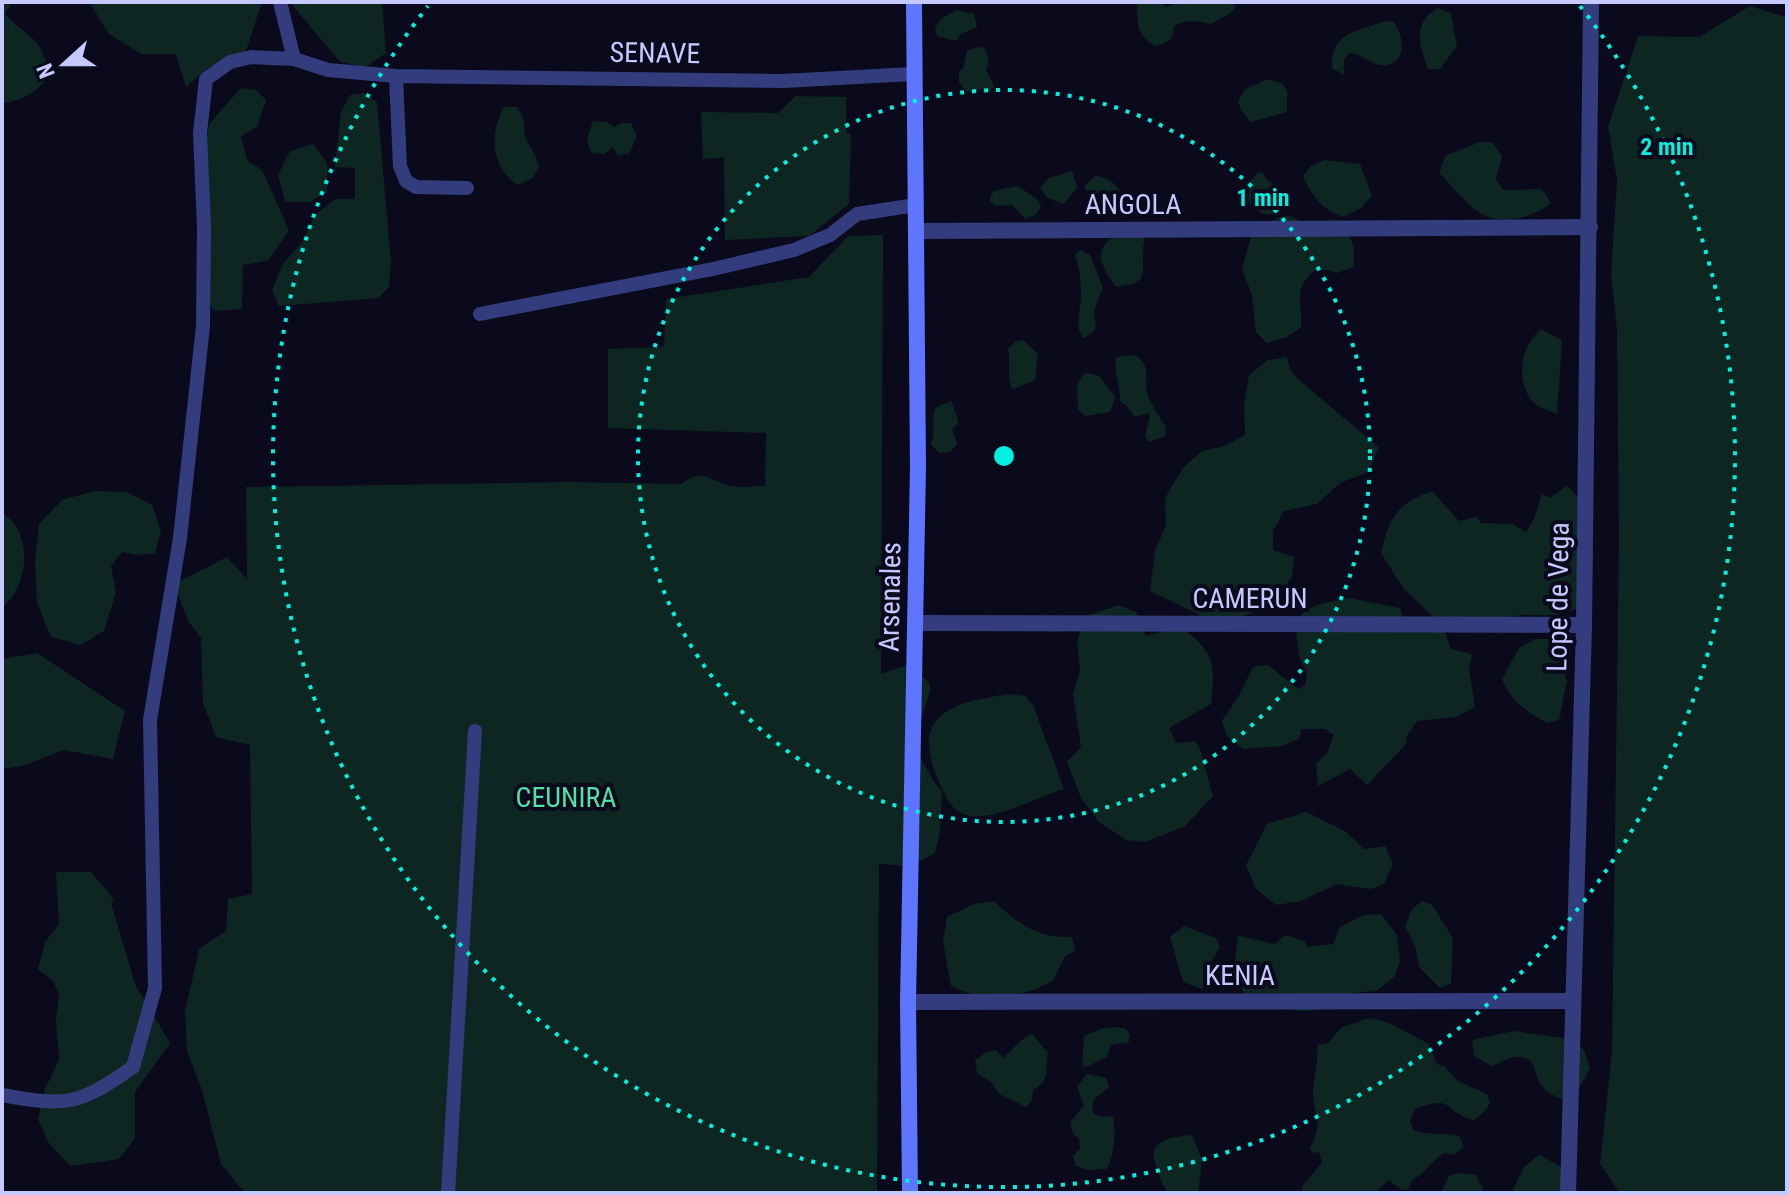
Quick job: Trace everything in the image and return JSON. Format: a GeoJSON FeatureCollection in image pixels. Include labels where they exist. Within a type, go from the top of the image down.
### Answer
{"type":"FeatureCollection","features":[{"type":"Feature","properties":{"kind":"main road","name":"Arsenales"},"geometry":{"type":"LineString","coordinates":[[910,1193],[908,1002],[915,623],[917,231],[914,2]]}},
{"type":"Feature","properties":{"kind":"street","name":"Lope de Vega"},"geometry":{"type":"LineString","coordinates":[[1568,1193],[1584,625],[1591,2]]}},
{"type":"Feature","properties":{"kind":"street","name":"ANGOLA"},"geometry":{"type":"LineString","coordinates":[[917,231],[1590,227]]}},
{"type":"Feature","properties":{"kind":"street","name":"CAMERUN"},"geometry":{"type":"LineString","coordinates":[[915,623],[1584,625]]}},
{"type":"Feature","properties":{"kind":"street","name":"KENIA"},"geometry":{"type":"LineString","coordinates":[[908,1002],[1572,1001]]}},
{"type":"Feature","properties":{"kind":"lane"},"geometry":{"type":"LineString","coordinates":[[280,2],[294,59]]}},
{"type":"Feature","properties":{"kind":"lane","name":"SENAVE"},"geometry":{"type":"LineString","coordinates":[[2,1095],[40,1102],[73,1102],[102,1089],[133,1067],[155,988],[150,720],[180,538],[203,326],[204,227],[200,133],[206,79],[230,62],[251,57],[294,59],[328,70],[396,76],[783,81],[913,74]]}},
{"type":"Feature","properties":{"kind":"lane"},"geometry":{"type":"LineString","coordinates":[[396,76],[400,166],[406,181],[416,187],[467,188]]}},
{"type":"Feature","properties":{"kind":"lane"},"geometry":{"type":"LineString","coordinates":[[480,314],[713,269],[794,250],[830,235],[857,214],[916,205]]}},
{"type":"Feature","properties":{"kind":"lane"},"geometry":{"type":"LineString","coordinates":[[448,1193],[475,731]]}},
{"type":"Feature","properties":{"kind":"green space"},"geometry":{"type":"Polygon","coordinates":[[[2,2],[33,2],[11,3],[5,14],[38,45],[50,74],[30,94],[2,104],[2,2]]]}},
{"type":"Feature","properties":{"kind":"green space"},"geometry":{"type":"Polygon","coordinates":[[[89,2],[262,2],[244,57],[208,68],[186,87],[176,54],[141,54],[109,34],[89,2]]]}},
{"type":"Feature","properties":{"kind":"green space"},"geometry":{"type":"Polygon","coordinates":[[[290,2],[382,2],[386,53],[364,68],[339,61],[290,2]]]}},
{"type":"Feature","properties":{"kind":"green space"},"geometry":{"type":"Polygon","coordinates":[[[1157,2],[1167,7],[1177,2],[1231,2],[1236,6],[1232,12],[1211,24],[1192,21],[1174,26],[1169,40],[1155,46],[1144,38],[1139,29],[1137,5],[1157,2]]]}},
{"type":"Feature","properties":{"kind":"green space"},"geometry":{"type":"Polygon","coordinates":[[[1750,6],[1786,17],[1787,20],[1787,1193],[1620,1193],[1600,1164],[1612,1051],[1619,541],[1617,330],[1611,274],[1617,180],[1608,127],[1638,36],[1699,37],[1750,6]]]}},
{"type":"Feature","properties":{"kind":"green space"},"geometry":{"type":"Polygon","coordinates":[[[1437,8],[1451,13],[1457,46],[1440,69],[1428,69],[1420,43],[1421,29],[1437,8]]]}},
{"type":"Feature","properties":{"kind":"green space"},"geometry":{"type":"Polygon","coordinates":[[[956,10],[974,14],[977,27],[961,34],[956,41],[937,36],[935,28],[941,19],[956,10]]]}},
{"type":"Feature","properties":{"kind":"green space"},"geometry":{"type":"Polygon","coordinates":[[[1386,21],[1394,22],[1400,33],[1402,47],[1398,59],[1381,65],[1349,53],[1344,60],[1344,75],[1332,68],[1336,46],[1341,40],[1348,34],[1386,21]]]}},
{"type":"Feature","properties":{"kind":"green space"},"geometry":{"type":"Polygon","coordinates":[[[984,48],[988,57],[986,70],[994,86],[990,92],[982,89],[967,92],[959,82],[959,71],[963,69],[967,51],[984,48]]]}},
{"type":"Feature","properties":{"kind":"green space"},"geometry":{"type":"Polygon","coordinates":[[[1268,79],[1283,84],[1287,91],[1287,112],[1251,122],[1238,101],[1245,89],[1268,79]]]}},
{"type":"Feature","properties":{"kind":"green space"},"geometry":{"type":"Polygon","coordinates":[[[241,88],[256,90],[266,100],[257,127],[241,136],[247,160],[262,170],[289,230],[269,260],[243,265],[242,309],[215,311],[205,302],[204,161],[209,124],[241,88]]]}},
{"type":"Feature","properties":{"kind":"green space"},"geometry":{"type":"Polygon","coordinates":[[[364,93],[377,102],[391,262],[389,287],[378,298],[279,306],[272,290],[283,264],[303,241],[315,215],[335,199],[355,199],[355,168],[335,167],[341,112],[350,95],[364,93]]]}},
{"type":"Feature","properties":{"kind":"green space"},"geometry":{"type":"Polygon","coordinates":[[[796,96],[846,97],[846,133],[851,134],[849,204],[809,236],[725,240],[724,157],[703,159],[701,112],[778,113],[796,96]]]}},
{"type":"Feature","properties":{"kind":"green space"},"geometry":{"type":"Polygon","coordinates":[[[504,107],[517,107],[521,113],[525,136],[539,166],[533,178],[518,185],[502,170],[495,150],[496,128],[504,107]]]}},
{"type":"Feature","properties":{"kind":"green space"},"geometry":{"type":"Polygon","coordinates":[[[593,121],[606,122],[614,127],[631,123],[637,136],[629,154],[618,155],[612,147],[605,154],[591,153],[587,139],[593,121]]]}},
{"type":"Feature","properties":{"kind":"green space"},"geometry":{"type":"Polygon","coordinates":[[[1480,142],[1492,142],[1502,156],[1496,179],[1503,190],[1542,189],[1551,203],[1527,216],[1508,220],[1489,217],[1469,205],[1439,173],[1445,156],[1480,142]]]}},
{"type":"Feature","properties":{"kind":"green space"},"geometry":{"type":"Polygon","coordinates":[[[313,144],[327,163],[327,192],[310,202],[285,202],[278,175],[290,151],[313,144]]]}},
{"type":"Feature","properties":{"kind":"green space"},"geometry":{"type":"Polygon","coordinates":[[[1324,160],[1360,164],[1372,196],[1361,208],[1343,217],[1323,206],[1314,196],[1303,176],[1311,166],[1324,160]]]}},
{"type":"Feature","properties":{"kind":"green space"},"geometry":{"type":"Polygon","coordinates":[[[1072,171],[1077,187],[1064,204],[1048,198],[1040,188],[1049,178],[1072,171]]]}},
{"type":"Feature","properties":{"kind":"green space"},"geometry":{"type":"Polygon","coordinates":[[[1259,172],[1284,192],[1280,211],[1267,215],[1247,201],[1244,187],[1259,172]]]}},
{"type":"Feature","properties":{"kind":"green space"},"geometry":{"type":"Polygon","coordinates":[[[1096,176],[1106,178],[1115,185],[1126,203],[1113,208],[1107,206],[1100,195],[1085,190],[1086,184],[1096,176]]]}},
{"type":"Feature","properties":{"kind":"green space"},"geometry":{"type":"Polygon","coordinates":[[[1018,186],[1038,200],[1041,208],[1025,219],[1012,205],[995,206],[989,201],[993,191],[1018,186]]]}},
{"type":"Feature","properties":{"kind":"green space"},"geometry":{"type":"Polygon","coordinates":[[[1290,216],[1308,225],[1345,229],[1354,247],[1353,267],[1337,273],[1318,268],[1310,275],[1301,288],[1301,327],[1287,337],[1267,343],[1256,332],[1252,295],[1242,269],[1253,229],[1290,216]]]}},
{"type":"Feature","properties":{"kind":"green space"},"geometry":{"type":"Polygon","coordinates":[[[1136,230],[1145,239],[1141,279],[1116,287],[1103,266],[1102,250],[1113,238],[1136,230]]]}},
{"type":"Feature","properties":{"kind":"green space","name":"CEUNIRA"},"geometry":{"type":"Polygon","coordinates":[[[883,235],[881,674],[904,666],[929,683],[917,752],[942,791],[940,832],[935,853],[908,865],[879,864],[877,1193],[245,1193],[221,1164],[202,1090],[187,1051],[185,1012],[199,949],[226,931],[228,899],[252,894],[250,745],[216,737],[203,703],[201,638],[188,621],[174,584],[227,557],[247,579],[246,487],[568,482],[681,484],[700,476],[730,486],[765,486],[766,433],[608,428],[608,349],[664,347],[666,299],[809,277],[848,236],[883,235]]]}},
{"type":"Feature","properties":{"kind":"green space"},"geometry":{"type":"Polygon","coordinates":[[[1081,250],[1090,255],[1103,288],[1095,309],[1095,329],[1083,338],[1079,327],[1081,288],[1075,254],[1081,250]]]}},
{"type":"Feature","properties":{"kind":"green space"},"geometry":{"type":"Polygon","coordinates":[[[1541,329],[1562,340],[1557,414],[1534,403],[1522,375],[1522,364],[1529,344],[1541,329]]]}},
{"type":"Feature","properties":{"kind":"green space"},"geometry":{"type":"Polygon","coordinates":[[[1023,340],[1038,354],[1035,380],[1013,389],[1008,349],[1016,341],[1023,340]]]}},
{"type":"Feature","properties":{"kind":"green space"},"geometry":{"type":"Polygon","coordinates":[[[1135,355],[1144,365],[1149,398],[1166,427],[1165,436],[1149,442],[1145,436],[1150,415],[1135,417],[1120,401],[1116,357],[1135,355]]]}},
{"type":"Feature","properties":{"kind":"green space"},"geometry":{"type":"Polygon","coordinates":[[[1287,357],[1290,370],[1297,378],[1379,448],[1368,472],[1340,483],[1317,504],[1284,511],[1273,531],[1273,550],[1294,557],[1292,576],[1275,604],[1235,619],[1208,619],[1150,591],[1155,551],[1166,525],[1165,498],[1183,468],[1202,451],[1225,446],[1245,435],[1244,404],[1249,375],[1268,360],[1287,357]]]}},
{"type":"Feature","properties":{"kind":"green space"},"geometry":{"type":"Polygon","coordinates":[[[1082,375],[1099,376],[1115,397],[1110,412],[1085,416],[1078,409],[1077,387],[1082,375]]]}},
{"type":"Feature","properties":{"kind":"green space"},"geometry":{"type":"Polygon","coordinates":[[[951,401],[959,422],[952,429],[957,444],[950,452],[939,453],[931,444],[934,412],[935,408],[951,401]]]}},
{"type":"Feature","properties":{"kind":"green space"},"geometry":{"type":"Polygon","coordinates":[[[1567,485],[1585,508],[1589,522],[1593,570],[1588,605],[1557,615],[1434,618],[1403,588],[1381,553],[1387,530],[1396,513],[1410,501],[1432,491],[1459,521],[1477,517],[1481,523],[1512,524],[1526,532],[1542,494],[1550,498],[1567,485]]]}},
{"type":"Feature","properties":{"kind":"green space"},"geometry":{"type":"Polygon","coordinates":[[[94,491],[127,492],[152,505],[161,531],[155,553],[139,555],[122,552],[111,566],[116,592],[104,631],[81,645],[51,637],[37,602],[35,560],[39,524],[62,500],[94,491]]]}},
{"type":"Feature","properties":{"kind":"green space"},"geometry":{"type":"Polygon","coordinates":[[[2,513],[19,533],[24,560],[18,587],[2,607],[2,513]]]}},
{"type":"Feature","properties":{"kind":"green space"},"geometry":{"type":"Polygon","coordinates":[[[1349,598],[1400,608],[1407,623],[1416,630],[1444,629],[1451,649],[1472,654],[1469,669],[1475,707],[1456,717],[1417,721],[1406,737],[1407,743],[1367,785],[1350,769],[1318,786],[1316,763],[1327,754],[1334,735],[1325,729],[1301,729],[1299,739],[1282,746],[1243,749],[1227,736],[1222,721],[1253,667],[1268,665],[1298,689],[1305,685],[1307,671],[1301,661],[1297,641],[1299,619],[1310,608],[1349,598]]]}},
{"type":"Feature","properties":{"kind":"green space"},"geometry":{"type":"Polygon","coordinates":[[[1119,605],[1136,612],[1146,636],[1181,627],[1207,652],[1213,678],[1211,704],[1169,728],[1176,743],[1195,741],[1213,796],[1184,827],[1144,842],[1126,840],[1098,821],[1081,798],[1067,762],[1081,747],[1073,694],[1080,671],[1077,641],[1086,616],[1119,605]]]}},
{"type":"Feature","properties":{"kind":"green space"},"geometry":{"type":"Polygon","coordinates":[[[1535,639],[1555,639],[1567,681],[1559,720],[1547,723],[1520,705],[1502,679],[1519,648],[1535,639]]]}},
{"type":"Feature","properties":{"kind":"green space"},"geometry":{"type":"Polygon","coordinates":[[[37,653],[125,711],[113,759],[64,750],[22,766],[2,769],[2,659],[37,653]]]}},
{"type":"Feature","properties":{"kind":"green space"},"geometry":{"type":"Polygon","coordinates":[[[1008,694],[1025,696],[1033,705],[1064,789],[1000,813],[963,814],[951,804],[938,780],[929,740],[933,726],[942,715],[954,708],[1008,694]]]}},
{"type":"Feature","properties":{"kind":"green space"},"geometry":{"type":"Polygon","coordinates":[[[1306,812],[1345,831],[1364,849],[1385,846],[1393,864],[1384,884],[1371,889],[1337,884],[1301,901],[1276,905],[1256,889],[1246,865],[1267,824],[1306,812]]]}},
{"type":"Feature","properties":{"kind":"green space"},"geometry":{"type":"Polygon","coordinates":[[[56,872],[91,872],[114,899],[111,903],[135,984],[170,1043],[135,1092],[135,1138],[119,1159],[70,1166],[48,1142],[38,1119],[45,1089],[59,1060],[56,1019],[59,994],[53,981],[38,969],[45,942],[59,924],[56,872]]]}},
{"type":"Feature","properties":{"kind":"green space"},"geometry":{"type":"Polygon","coordinates":[[[994,901],[1029,928],[1049,935],[1072,937],[1075,951],[1065,956],[1053,981],[1028,992],[1002,997],[977,995],[951,986],[943,941],[947,917],[974,904],[994,901]]]}},
{"type":"Feature","properties":{"kind":"green space"},"geometry":{"type":"Polygon","coordinates":[[[1422,901],[1432,905],[1453,938],[1451,984],[1440,988],[1419,967],[1416,948],[1405,927],[1412,909],[1422,901]]]}},
{"type":"Feature","properties":{"kind":"green space"},"geometry":{"type":"Polygon","coordinates":[[[1381,914],[1397,935],[1400,961],[1395,976],[1378,990],[1340,995],[1318,1010],[1300,1011],[1259,1001],[1243,992],[1234,968],[1238,936],[1275,944],[1285,935],[1304,941],[1308,947],[1333,944],[1340,927],[1364,915],[1381,914]]]}},
{"type":"Feature","properties":{"kind":"green space"},"geometry":{"type":"Polygon","coordinates":[[[1184,926],[1216,938],[1220,947],[1207,969],[1202,989],[1183,982],[1170,937],[1184,926]]]}},
{"type":"Feature","properties":{"kind":"green space"},"geometry":{"type":"Polygon","coordinates":[[[1368,1018],[1392,1025],[1428,1043],[1437,1064],[1445,1067],[1458,1081],[1487,1094],[1490,1103],[1474,1120],[1444,1104],[1415,1109],[1410,1120],[1413,1130],[1459,1136],[1464,1147],[1454,1155],[1444,1153],[1439,1156],[1412,1180],[1408,1190],[1388,1180],[1376,1193],[1301,1193],[1303,1185],[1322,1163],[1319,1152],[1313,1153],[1310,1148],[1318,1125],[1313,1100],[1317,1045],[1328,1043],[1341,1028],[1368,1018]]]}},
{"type":"Feature","properties":{"kind":"green space"},"geometry":{"type":"Polygon","coordinates":[[[1100,1029],[1126,1029],[1130,1035],[1129,1042],[1111,1045],[1107,1057],[1086,1067],[1082,1065],[1084,1036],[1100,1029]]]}},
{"type":"Feature","properties":{"kind":"green space"},"geometry":{"type":"Polygon","coordinates":[[[1514,1031],[1570,1039],[1584,1050],[1590,1068],[1575,1096],[1564,1100],[1548,1092],[1541,1085],[1531,1062],[1523,1057],[1492,1066],[1474,1056],[1472,1040],[1514,1031]]]}},
{"type":"Feature","properties":{"kind":"green space"},"geometry":{"type":"Polygon","coordinates":[[[1032,1034],[1048,1053],[1045,1078],[1033,1090],[1032,1100],[1026,1107],[999,1094],[992,1083],[977,1073],[975,1060],[996,1050],[1003,1058],[1032,1034]]]}},
{"type":"Feature","properties":{"kind":"green space"},"geometry":{"type":"Polygon","coordinates":[[[1087,1074],[1106,1078],[1109,1087],[1093,1104],[1094,1114],[1113,1116],[1114,1143],[1107,1169],[1087,1170],[1076,1166],[1073,1156],[1080,1149],[1079,1139],[1073,1134],[1070,1122],[1084,1106],[1077,1086],[1087,1074]]]}},
{"type":"Feature","properties":{"kind":"green space"},"geometry":{"type":"Polygon","coordinates":[[[1192,1135],[1202,1160],[1198,1193],[1165,1193],[1156,1166],[1155,1150],[1165,1140],[1192,1135]]]}},
{"type":"Feature","properties":{"kind":"green space"},"geometry":{"type":"Polygon","coordinates":[[[1539,1155],[1568,1174],[1577,1193],[1511,1193],[1524,1167],[1539,1155]]]}},
{"type":"Feature","properties":{"kind":"green space"},"geometry":{"type":"Polygon","coordinates":[[[1456,1173],[1476,1175],[1485,1193],[1441,1193],[1449,1176],[1456,1173]]]}}]}
